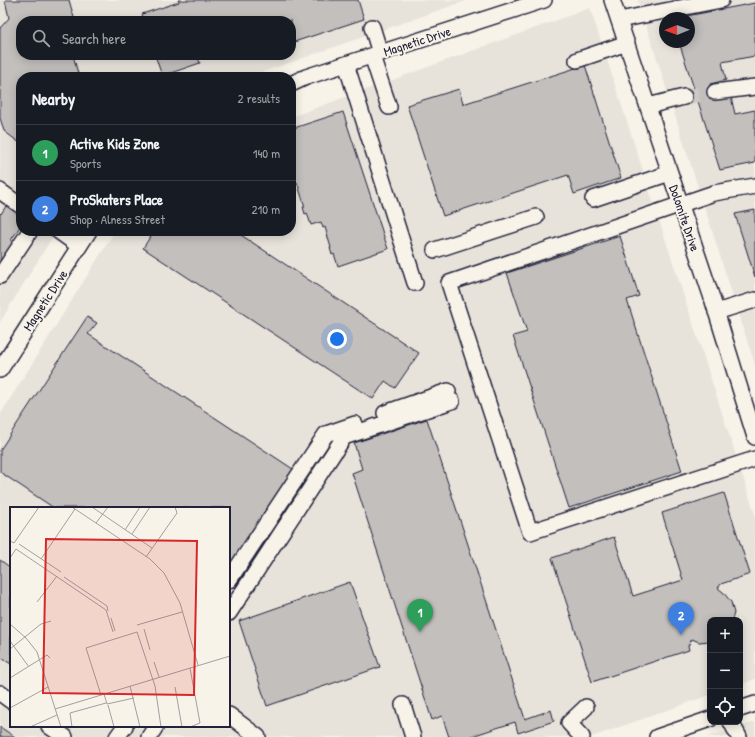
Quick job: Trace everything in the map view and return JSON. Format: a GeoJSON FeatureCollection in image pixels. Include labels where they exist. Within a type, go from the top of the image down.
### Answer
{"type":"FeatureCollection","features":[{"type":"Feature","properties":{"kind":"street","name":"Magnetic Drive"},"geometry":{"type":"LineString","coordinates":[[296,82],[306,77],[544,0]]}},
{"type":"Feature","properties":{"kind":"street","name":"Dolomite Drive"},"geometry":{"type":"LineString","coordinates":[[612,0],[716,312],[755,437]]}},
{"type":"Feature","properties":{"kind":"street"},"geometry":{"type":"LineString","coordinates":[[619,20],[721,0]]}},
{"type":"Feature","properties":{"kind":"street"},"geometry":{"type":"LineString","coordinates":[[372,27],[376,54],[389,107]]}},
{"type":"Feature","properties":{"kind":"street"},"geometry":{"type":"LineString","coordinates":[[577,60],[627,43]]}},
{"type":"Feature","properties":{"kind":"street"},"geometry":{"type":"LineString","coordinates":[[346,64],[414,284]]}},
{"type":"Feature","properties":{"kind":"street"},"geometry":{"type":"LineString","coordinates":[[715,92],[755,87]]}},
{"type":"Feature","properties":{"kind":"street"},"geometry":{"type":"LineString","coordinates":[[648,106],[684,97]]}},
{"type":"Feature","properties":{"kind":"street"},"geometry":{"type":"LineString","coordinates":[[593,198],[670,173]]}},
{"type":"Feature","properties":{"kind":"street"},"geometry":{"type":"LineString","coordinates":[[755,186],[714,193],[680,206],[449,283],[530,532],[755,459]]}},
{"type":"Feature","properties":{"kind":"street"},"geometry":{"type":"LineString","coordinates":[[0,191],[16,202]]}},
{"type":"Feature","properties":{"kind":"street"},"geometry":{"type":"LineString","coordinates":[[435,250],[536,217]]}},
{"type":"Feature","properties":{"kind":"street"},"geometry":{"type":"LineString","coordinates":[[0,276],[27,236]]}},
{"type":"Feature","properties":{"kind":"street"},"geometry":{"type":"LineString","coordinates":[[65,236],[79,246]]}},
{"type":"Feature","properties":{"kind":"street","name":"Magnetic Drive"},"geometry":{"type":"LineString","coordinates":[[2,364],[86,236]]}},
{"type":"Feature","properties":{"kind":"street"},"geometry":{"type":"LineString","coordinates":[[716,312],[755,300]]}},
{"type":"Feature","properties":{"kind":"street"},"geometry":{"type":"LineString","coordinates":[[230,578],[326,434],[450,396],[344,437],[230,611]]}},
{"type":"Feature","properties":{"kind":"street"},"geometry":{"type":"LineString","coordinates":[[0,693],[10,700]]}},
{"type":"Feature","properties":{"kind":"street"},"geometry":{"type":"LineString","coordinates":[[743,708],[755,704]]}},
{"type":"Feature","properties":{"kind":"street"},"geometry":{"type":"LineString","coordinates":[[403,705],[413,737]]}},
{"type":"Feature","properties":{"kind":"street"},"geometry":{"type":"LineString","coordinates":[[582,737],[569,723],[586,707]]}},
{"type":"Feature","properties":{"kind":"street"},"geometry":{"type":"LineString","coordinates":[[230,716],[258,737]]}},
{"type":"Feature","properties":{"kind":"street"},"geometry":{"type":"LineString","coordinates":[[657,737],[707,720]]}},
{"type":"Feature","properties":{"kind":"street"},"geometry":{"type":"LineString","coordinates":[[733,725],[739,737]]}},
{"type":"Feature","properties":{"kind":"street"},"geometry":{"type":"LineString","coordinates":[[50,727],[65,737]]}},
{"type":"Feature","properties":{"kind":"street"},"geometry":{"type":"LineString","coordinates":[[117,737],[124,727]]}},
{"type":"Feature","properties":{"kind":"street"},"geometry":{"type":"LineString","coordinates":[[149,737],[155,727]]}},
{"type":"Feature","properties":{"kind":"shaded area"},"geometry":{"type":"Polygon","coordinates":[[[0,0],[468,0],[263,72],[16,72],[16,236],[54,236],[0,322],[0,0]]]}},
{"type":"Feature","properties":{"kind":"shaded area"},"geometry":{"type":"Polygon","coordinates":[[[638,0],[755,0],[755,365],[638,0]]]}},
{"type":"Feature","properties":{"kind":"shaded area"},"geometry":{"type":"Polygon","coordinates":[[[590,8],[755,514],[755,679],[743,684],[743,617],[707,617],[707,696],[592,737],[0,737],[0,415],[112,236],[296,236],[296,115],[590,8]]]}},
{"type":"Feature","properties":{"kind":"shaded area"},"geometry":{"type":"Polygon","coordinates":[[[755,722],[755,737],[707,737],[755,722]]]}},
{"type":"Feature","properties":{"kind":"building"},"geometry":{"type":"Polygon","coordinates":[[[5,0],[69,0],[74,16],[16,16],[16,60],[74,60],[78,72],[16,72],[16,140],[4,131],[0,118],[0,28],[9,18],[5,0]]]}},
{"type":"Feature","properties":{"kind":"building"},"geometry":{"type":"Polygon","coordinates":[[[178,0],[358,0],[364,19],[296,41],[296,16],[143,16],[142,14],[179,2],[178,0]]]}},
{"type":"Feature","properties":{"kind":"building"},"geometry":{"type":"Polygon","coordinates":[[[755,3],[755,56],[722,62],[726,80],[710,84],[715,99],[731,97],[735,114],[755,110],[755,163],[720,170],[681,48],[695,48],[695,14],[755,3]]]}},
{"type":"Feature","properties":{"kind":"building"},"geometry":{"type":"Polygon","coordinates":[[[157,60],[199,60],[200,63],[174,72],[161,72],[157,60]]]}},
{"type":"Feature","properties":{"kind":"building"},"geometry":{"type":"Polygon","coordinates":[[[585,65],[621,178],[574,194],[568,175],[443,216],[407,105],[459,89],[463,104],[585,65]]]}},
{"type":"Feature","properties":{"kind":"building"},"geometry":{"type":"Polygon","coordinates":[[[343,112],[388,249],[338,266],[334,254],[332,255],[325,227],[323,228],[321,222],[311,225],[307,213],[305,214],[303,207],[305,207],[296,182],[296,127],[343,112]]]}},
{"type":"Feature","properties":{"kind":"building"},"geometry":{"type":"Polygon","coordinates":[[[8,203],[16,208],[16,232],[11,240],[12,244],[0,263],[0,213],[1,214],[8,203]]]}},
{"type":"Feature","properties":{"kind":"building"},"geometry":{"type":"Polygon","coordinates":[[[755,210],[755,277],[735,214],[755,210]]]}},
{"type":"Feature","properties":{"kind":"building"},"geometry":{"type":"Polygon","coordinates":[[[151,236],[243,236],[419,353],[395,388],[385,381],[373,399],[143,248],[151,236]]]}},
{"type":"Feature","properties":{"kind":"building"},"geometry":{"type":"Polygon","coordinates":[[[620,236],[639,296],[627,300],[682,471],[569,508],[513,336],[527,332],[507,273],[620,236]]]}},
{"type":"Feature","properties":{"kind":"building"},"geometry":{"type":"Polygon","coordinates":[[[87,317],[97,323],[88,334],[296,471],[230,570],[230,507],[52,507],[0,472],[0,450],[87,317]]]}},
{"type":"Feature","properties":{"kind":"building"},"geometry":{"type":"Polygon","coordinates":[[[427,419],[525,719],[551,710],[554,721],[518,733],[515,722],[469,737],[449,737],[442,716],[432,720],[352,473],[362,469],[354,443],[427,419]]]}},
{"type":"Feature","properties":{"kind":"building"},"geometry":{"type":"Polygon","coordinates":[[[724,493],[750,574],[721,584],[718,588],[731,602],[734,613],[733,617],[707,617],[707,641],[699,642],[692,639],[688,646],[689,650],[592,682],[552,558],[614,537],[633,596],[683,580],[662,513],[724,493]]]}},
{"type":"Feature","properties":{"kind":"building"},"geometry":{"type":"Polygon","coordinates":[[[0,560],[10,567],[10,663],[0,657],[0,560]]]}},
{"type":"Feature","properties":{"kind":"building"},"geometry":{"type":"Polygon","coordinates":[[[350,582],[380,667],[267,706],[239,621],[350,582]]]}},
{"type":"Feature","properties":{"kind":"building"},"geometry":{"type":"Polygon","coordinates":[[[0,727],[15,737],[0,737],[0,727]]]}},
{"type":"Feature","properties":{"kind":"tunnel"},"geometry":{"type":"LineString","coordinates":[[684,97],[715,92]]}},
{"type":"Feature","properties":{"kind":"place","name":"Active Kids Zone"},"geometry":{"type":"Point","coordinates":[420,632]}},
{"type":"Feature","properties":{"kind":"place","name":"ProSkaters Place"},"geometry":{"type":"Point","coordinates":[681,635]}}]}
